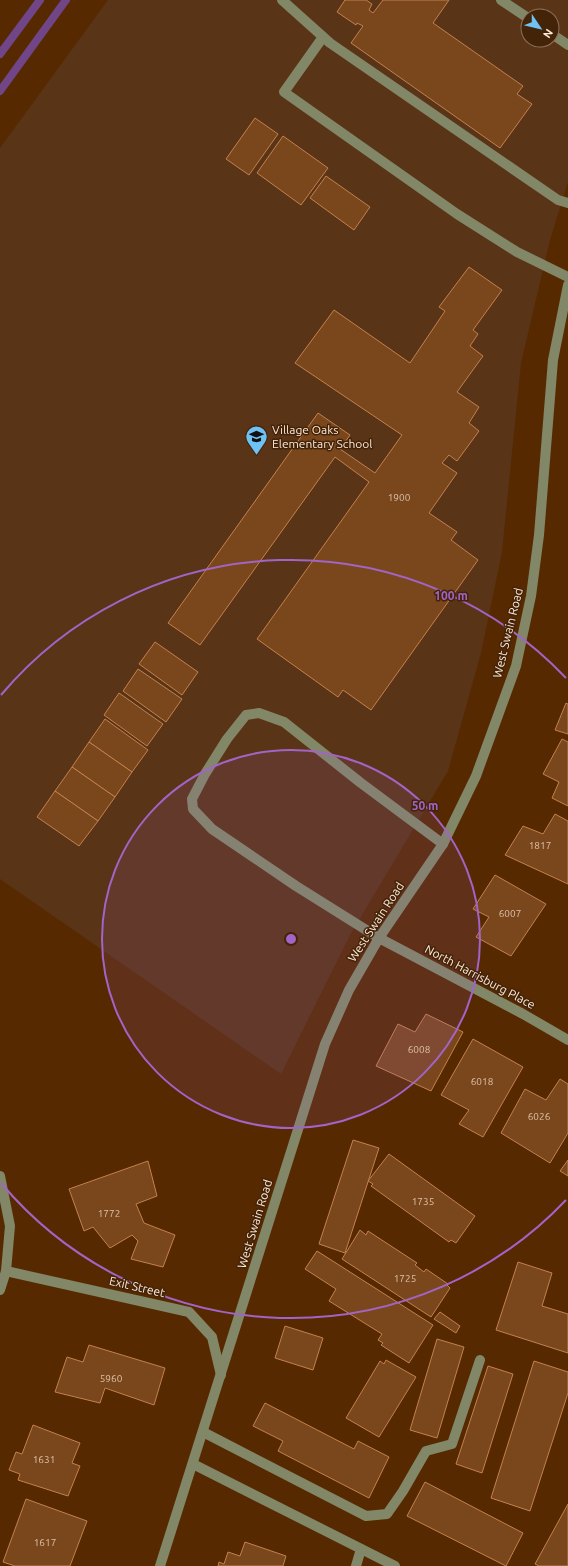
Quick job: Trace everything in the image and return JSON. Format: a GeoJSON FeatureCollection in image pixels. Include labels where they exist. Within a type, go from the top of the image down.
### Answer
{"type":"FeatureCollection","features":[{"type":"Feature","properties":{"kind":"street"},"geometry":{"type":"LineString","coordinates":[[282,0],[323,37],[558,200],[568,203]]}},
{"type":"Feature","properties":{"kind":"street"},"geometry":{"type":"LineString","coordinates":[[501,0],[520,13]]}},
{"type":"Feature","properties":{"kind":"street"},"geometry":{"type":"LineString","coordinates":[[323,37],[284,92],[457,214],[517,252],[568,277]]}},
{"type":"Feature","properties":{"kind":"street","name":"West Swain Road"},"geometry":{"type":"LineString","coordinates":[[160,1566],[325,1044],[349,990],[379,938],[443,844],[476,776],[513,674],[530,604],[539,536],[553,360],[568,285]]}},
{"type":"Feature","properties":{"kind":"street","name":"North Harrisburg Place"},"geometry":{"type":"LineString","coordinates":[[443,844],[361,783],[284,722],[258,713],[246,715],[227,739],[205,774],[192,799],[193,809],[212,829],[296,886],[379,938],[523,1014],[568,1040]]}},
{"type":"Feature","properties":{"kind":"street"},"geometry":{"type":"LineString","coordinates":[[0,1176],[10,1226],[6,1271],[0,1290]]}},
{"type":"Feature","properties":{"kind":"street","name":"Exit Street"},"geometry":{"type":"LineString","coordinates":[[6,1271],[189,1312],[212,1337],[221,1376]]}},
{"type":"Feature","properties":{"kind":"street"},"geometry":{"type":"LineString","coordinates":[[203,1432],[366,1516],[388,1514],[426,1451],[452,1444],[480,1360]]}},
{"type":"Feature","properties":{"kind":"street"},"geometry":{"type":"LineString","coordinates":[[192,1464],[395,1566]]}},
{"type":"Feature","properties":{"kind":"street"},"geometry":{"type":"LineString","coordinates":[[356,1566],[361,1549]]}},
{"type":"Feature","properties":{"kind":"shaded area","name":"Village Oaks Elementary School"},"geometry":{"type":"Polygon","coordinates":[[[108,0],[568,0],[568,182],[550,240],[521,363],[502,552],[481,653],[448,771],[350,935],[281,1074],[0,879],[0,148],[108,0]]]}},
{"type":"Feature","properties":{"kind":"building"},"geometry":{"type":"Polygon","coordinates":[[[345,0],[366,0],[372,4],[369,10],[373,13],[383,0],[449,0],[433,23],[523,86],[517,94],[532,104],[500,148],[351,43],[363,26],[357,23],[356,25],[337,12],[345,0]]]}},
{"type":"Feature","properties":{"kind":"building"},"geometry":{"type":"Polygon","coordinates":[[[255,118],[278,134],[249,175],[226,159],[255,118]]]}},
{"type":"Feature","properties":{"kind":"building"},"geometry":{"type":"Polygon","coordinates":[[[283,136],[328,168],[301,205],[257,173],[283,136]]]}},
{"type":"Feature","properties":{"kind":"building"},"geometry":{"type":"Polygon","coordinates":[[[326,176],[370,207],[354,230],[310,198],[326,176]]]}},
{"type":"Feature","properties":{"kind":"building"},"geometry":{"type":"Polygon","coordinates":[[[469,267],[502,290],[473,330],[478,334],[470,346],[483,356],[457,392],[479,407],[469,423],[479,431],[457,461],[449,455],[442,463],[457,473],[429,513],[457,532],[451,540],[478,560],[371,710],[343,690],[338,697],[257,639],[369,482],[335,457],[200,645],[168,623],[318,413],[350,435],[340,449],[375,473],[402,435],[295,363],[334,310],[410,363],[445,311],[439,307],[469,267]]]}},
{"type":"Feature","properties":{"kind":"building"},"geometry":{"type":"Polygon","coordinates":[[[155,642],[198,672],[182,695],[139,664],[155,642]]]}},
{"type":"Feature","properties":{"kind":"building"},"geometry":{"type":"Polygon","coordinates":[[[138,669],[182,699],[166,722],[123,691],[138,669]]]}},
{"type":"Feature","properties":{"kind":"building"},"geometry":{"type":"Polygon","coordinates":[[[119,693],[163,724],[147,746],[104,715],[119,693]]]}},
{"type":"Feature","properties":{"kind":"building"},"geometry":{"type":"Polygon","coordinates":[[[566,703],[568,704],[568,734],[555,730],[566,703]]]}},
{"type":"Feature","properties":{"kind":"building"},"geometry":{"type":"Polygon","coordinates":[[[105,719],[148,750],[132,772],[89,742],[105,719]]]}},
{"type":"Feature","properties":{"kind":"building"},"geometry":{"type":"Polygon","coordinates":[[[562,739],[568,742],[568,806],[552,798],[559,782],[543,774],[562,739]]]}},
{"type":"Feature","properties":{"kind":"building"},"geometry":{"type":"Polygon","coordinates":[[[89,742],[132,772],[115,797],[72,767],[89,742]]]}},
{"type":"Feature","properties":{"kind":"building"},"geometry":{"type":"Polygon","coordinates":[[[72,767],[115,797],[98,821],[55,791],[72,767]]]}},
{"type":"Feature","properties":{"kind":"building"},"geometry":{"type":"Polygon","coordinates":[[[55,791],[98,821],[79,846],[37,817],[55,791]]]}},
{"type":"Feature","properties":{"kind":"building"},"geometry":{"type":"Polygon","coordinates":[[[555,814],[568,821],[568,884],[505,855],[523,826],[543,834],[555,814]]]}},
{"type":"Feature","properties":{"kind":"building"},"geometry":{"type":"Polygon","coordinates":[[[495,875],[546,904],[511,956],[476,937],[489,917],[473,909],[495,875]]]}},
{"type":"Feature","properties":{"kind":"building"},"geometry":{"type":"Polygon","coordinates":[[[426,1014],[463,1032],[431,1091],[376,1066],[398,1024],[415,1032],[426,1014]]]}},
{"type":"Feature","properties":{"kind":"building"},"geometry":{"type":"Polygon","coordinates":[[[473,1039],[523,1067],[483,1137],[459,1124],[469,1110],[441,1095],[473,1039]]]}},
{"type":"Feature","properties":{"kind":"building"},"geometry":{"type":"Polygon","coordinates":[[[560,1079],[568,1084],[568,1133],[550,1163],[501,1133],[525,1089],[546,1100],[560,1079]]]}},
{"type":"Feature","properties":{"kind":"building"},"geometry":{"type":"Polygon","coordinates":[[[353,1140],[379,1148],[345,1253],[319,1244],[353,1140]]]}},
{"type":"Feature","properties":{"kind":"building"},"geometry":{"type":"Polygon","coordinates":[[[389,1154],[475,1216],[456,1243],[451,1240],[449,1242],[371,1186],[373,1184],[368,1181],[389,1154]]]}},
{"type":"Feature","properties":{"kind":"building"},"geometry":{"type":"Polygon","coordinates":[[[568,1160],[568,1176],[560,1171],[568,1160]]]}},
{"type":"Feature","properties":{"kind":"building"},"geometry":{"type":"Polygon","coordinates":[[[148,1161],[157,1196],[136,1204],[144,1223],[175,1235],[163,1267],[131,1259],[138,1241],[132,1235],[110,1248],[93,1227],[84,1231],[69,1189],[148,1161]]]}},
{"type":"Feature","properties":{"kind":"building"},"geometry":{"type":"Polygon","coordinates":[[[360,1230],[366,1235],[368,1231],[417,1263],[415,1265],[424,1272],[426,1269],[448,1284],[447,1285],[450,1288],[431,1317],[342,1259],[360,1230]]]}},
{"type":"Feature","properties":{"kind":"building"},"geometry":{"type":"Polygon","coordinates":[[[317,1251],[433,1325],[409,1363],[381,1345],[383,1343],[378,1340],[382,1334],[329,1301],[336,1289],[305,1269],[317,1251]]]}},
{"type":"Feature","properties":{"kind":"building"},"geometry":{"type":"Polygon","coordinates":[[[518,1262],[552,1273],[542,1306],[568,1314],[568,1353],[496,1330],[518,1262]]]}},
{"type":"Feature","properties":{"kind":"building"},"geometry":{"type":"Polygon","coordinates":[[[440,1312],[460,1326],[456,1333],[434,1319],[440,1312]]]}},
{"type":"Feature","properties":{"kind":"building"},"geometry":{"type":"Polygon","coordinates":[[[285,1326],[323,1338],[313,1370],[275,1358],[285,1326]]]}},
{"type":"Feature","properties":{"kind":"building"},"geometry":{"type":"Polygon","coordinates":[[[437,1339],[464,1347],[437,1438],[410,1430],[437,1339]]]}},
{"type":"Feature","properties":{"kind":"building"},"geometry":{"type":"Polygon","coordinates":[[[89,1345],[165,1368],[154,1405],[105,1388],[100,1403],[55,1392],[67,1357],[83,1362],[89,1345]]]}},
{"type":"Feature","properties":{"kind":"building"},"geometry":{"type":"Polygon","coordinates":[[[386,1360],[416,1377],[379,1437],[346,1418],[380,1361],[384,1364],[386,1360]]]}},
{"type":"Feature","properties":{"kind":"building"},"geometry":{"type":"Polygon","coordinates":[[[534,1361],[568,1372],[568,1393],[530,1511],[491,1498],[534,1361]]]}},
{"type":"Feature","properties":{"kind":"building"},"geometry":{"type":"Polygon","coordinates":[[[488,1366],[513,1374],[482,1473],[456,1464],[488,1366]]]}},
{"type":"Feature","properties":{"kind":"building"},"geometry":{"type":"Polygon","coordinates":[[[265,1403],[354,1449],[358,1441],[389,1457],[369,1498],[278,1451],[283,1441],[253,1426],[265,1403]]]}},
{"type":"Feature","properties":{"kind":"building"},"geometry":{"type":"Polygon","coordinates":[[[33,1425],[80,1443],[72,1463],[80,1466],[68,1496],[18,1480],[20,1474],[9,1470],[16,1452],[22,1454],[33,1425]]]}},
{"type":"Feature","properties":{"kind":"building"},"geometry":{"type":"Polygon","coordinates":[[[425,1482],[523,1533],[506,1566],[407,1516],[425,1482]]]}},
{"type":"Feature","properties":{"kind":"building"},"geometry":{"type":"Polygon","coordinates":[[[26,1499],[87,1521],[70,1566],[15,1566],[3,1562],[26,1499]]]}},
{"type":"Feature","properties":{"kind":"building"},"geometry":{"type":"Polygon","coordinates":[[[568,1504],[568,1566],[539,1566],[535,1564],[568,1504]]]}},
{"type":"Feature","properties":{"kind":"building"},"geometry":{"type":"Polygon","coordinates":[[[245,1542],[286,1556],[283,1566],[218,1566],[219,1562],[224,1564],[228,1552],[240,1556],[245,1542]]]}},
{"type":"Feature","properties":{"kind":"waterway"},"geometry":{"type":"LineString","coordinates":[[0,54],[40,0]]}},
{"type":"Feature","properties":{"kind":"waterway"},"geometry":{"type":"LineString","coordinates":[[0,91],[66,0]]}},
{"type":"Feature","properties":{"kind":"place","name":"Village Oaks Elementary School"},"geometry":{"type":"Point","coordinates":[256,456]}}]}
